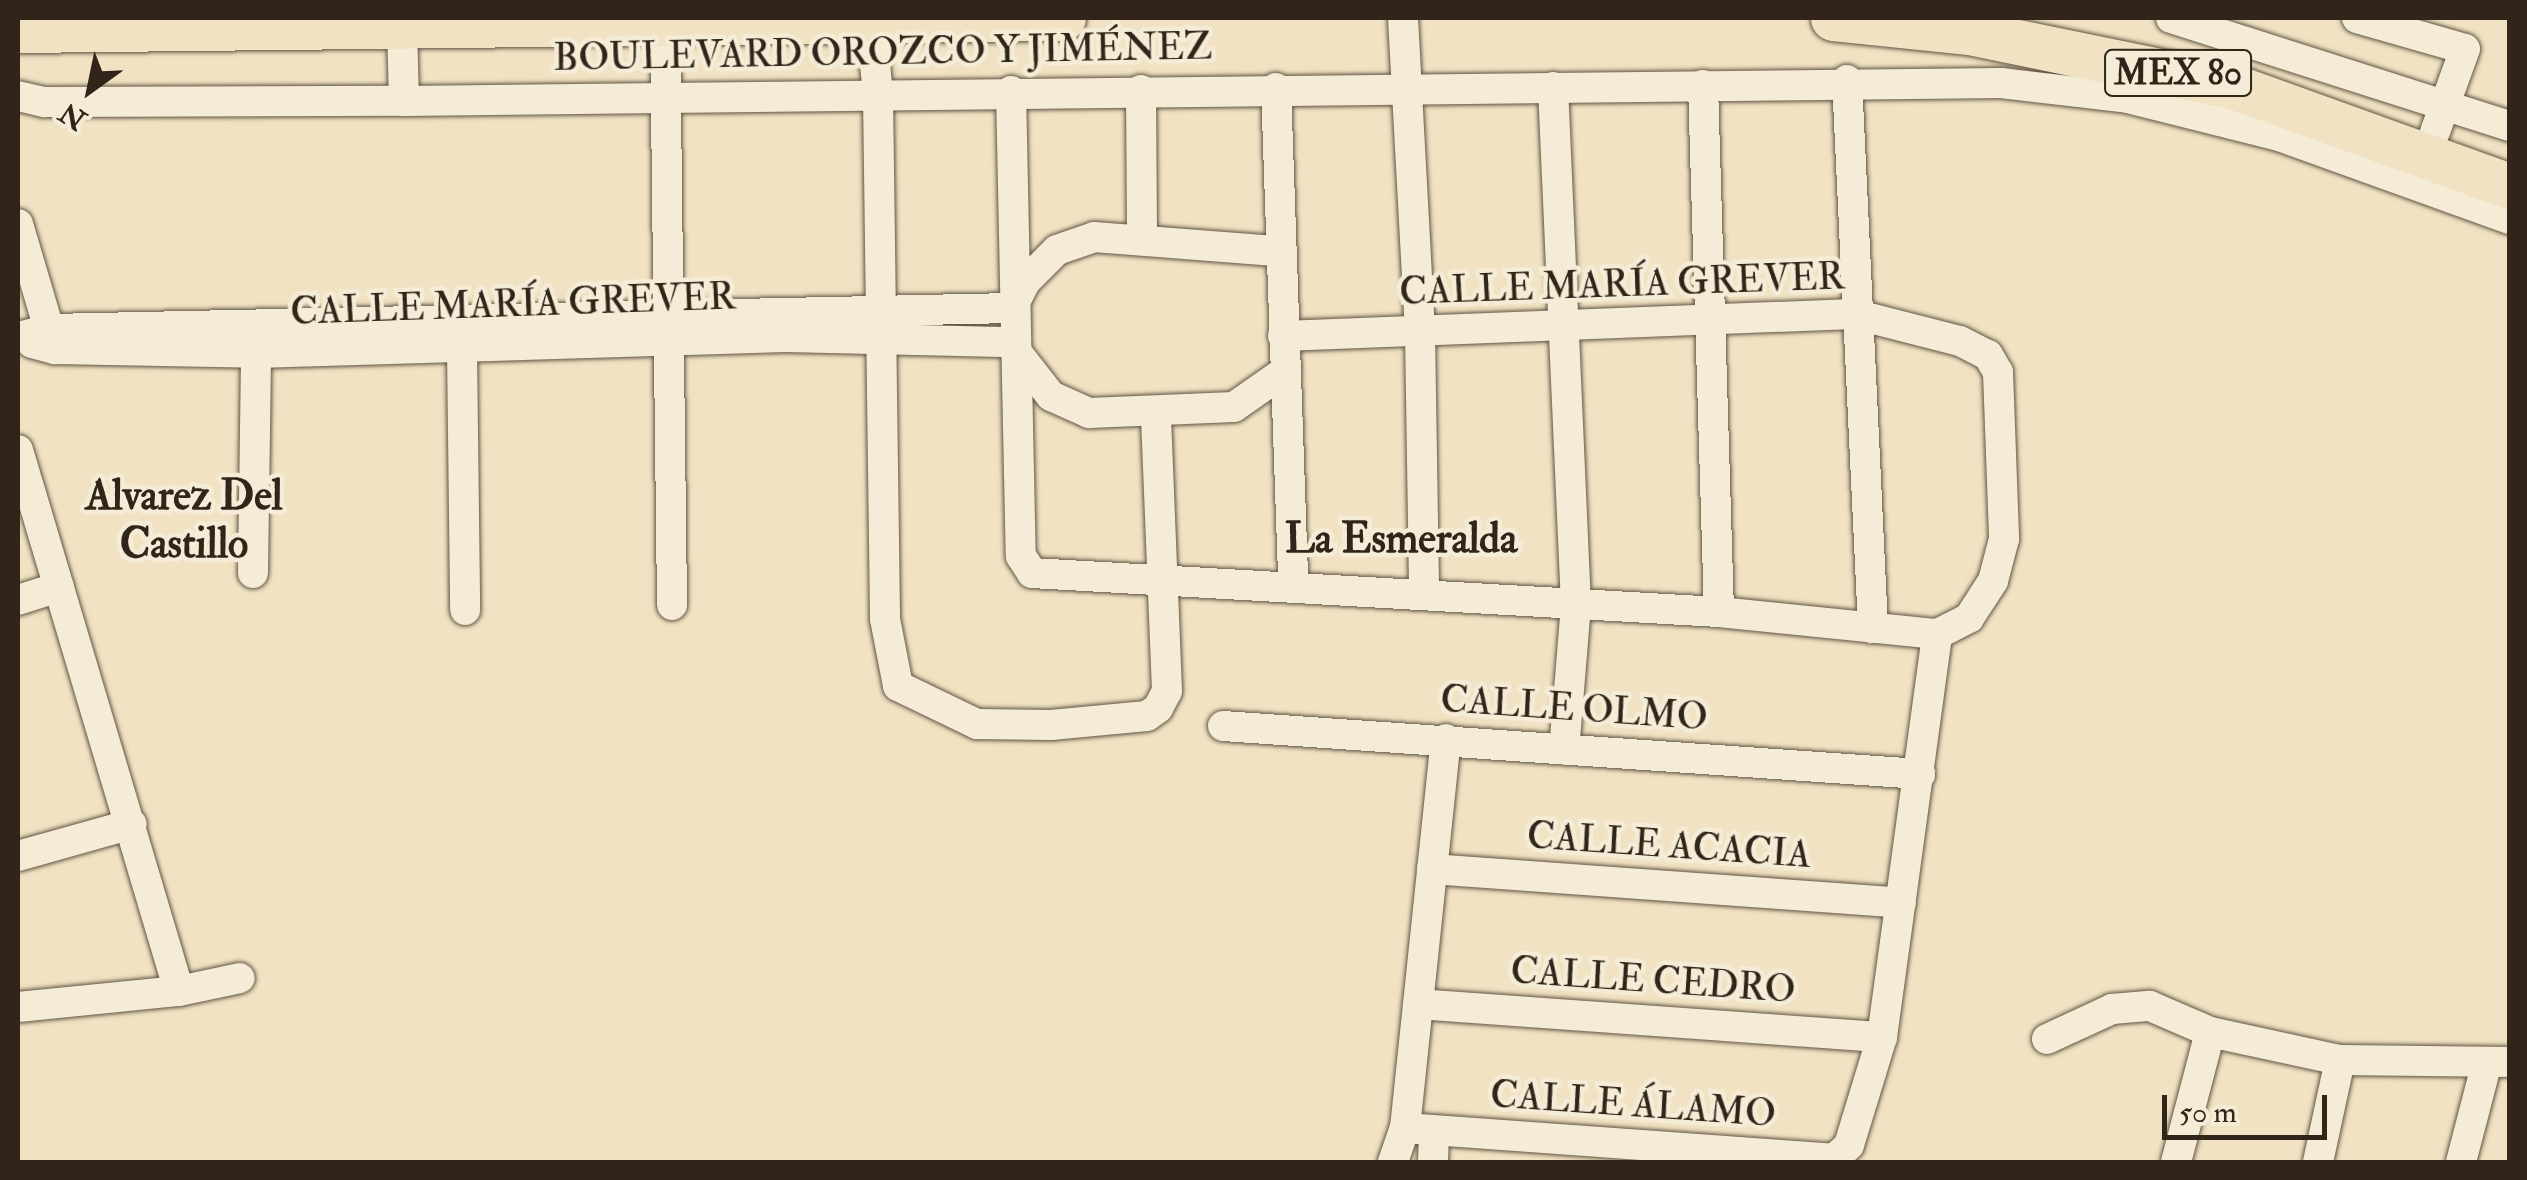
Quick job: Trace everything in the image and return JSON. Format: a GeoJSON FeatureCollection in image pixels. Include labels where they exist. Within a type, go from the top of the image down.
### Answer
{"type":"FeatureCollection","features":[{"type":"Feature","properties":{"kind":"highway"},"geometry":{"type":"LineString","coordinates":[[18,30],[1062,18]]}},
{"type":"Feature","properties":{"kind":"highway","name":"MEX 80"},"geometry":{"type":"LineString","coordinates":[[1833,18],[1969,32],[2232,86],[2508,153]]}},
{"type":"Feature","properties":{"kind":"highway","name":"MEX 80"},"geometry":{"type":"LineString","coordinates":[[2040,18],[2235,61],[2440,118],[2508,153]]}},
{"type":"Feature","properties":{"kind":"highway"},"geometry":{"type":"LineString","coordinates":[[2232,86],[2279,136]]}},
{"type":"Feature","properties":{"kind":"street"},"geometry":{"type":"LineString","coordinates":[[1402,18],[1420,331],[1424,595]]}},
{"type":"Feature","properties":{"kind":"street"},"geometry":{"type":"LineString","coordinates":[[2175,18],[2225,23],[2440,118],[2464,49],[2357,18]]}},
{"type":"Feature","properties":{"kind":"street"},"geometry":{"type":"LineString","coordinates":[[871,21],[878,95],[885,618],[898,686],[922,703],[978,724],[1147,716],[1167,691],[1158,579],[1156,413]]}},
{"type":"Feature","properties":{"kind":"street"},"geometry":{"type":"LineString","coordinates":[[666,23],[672,605]]}},
{"type":"Feature","properties":{"kind":"street"},"geometry":{"type":"LineString","coordinates":[[402,26],[404,101]]}},
{"type":"Feature","properties":{"kind":"street"},"geometry":{"type":"LineString","coordinates":[[1848,80],[1854,314],[1872,628]]}},
{"type":"Feature","properties":{"kind":"street","name":"BOULEVARD OROZCO Y JIMÉNEZ"},"geometry":{"type":"LineString","coordinates":[[18,96],[45,102],[404,101],[667,94],[878,95],[1406,86],[1554,88],[1848,80],[2001,83],[2128,98],[2279,136],[2510,219]]}},
{"type":"Feature","properties":{"kind":"street"},"geometry":{"type":"LineString","coordinates":[[1703,85],[1720,612]]}},
{"type":"Feature","properties":{"kind":"street"},"geometry":{"type":"LineString","coordinates":[[1276,88],[1278,251],[1293,587]]}},
{"type":"Feature","properties":{"kind":"street"},"geometry":{"type":"LineString","coordinates":[[1554,88],[1567,322],[1576,604],[1564,750]]}},
{"type":"Feature","properties":{"kind":"street"},"geometry":{"type":"LineString","coordinates":[[1141,90],[1142,238]]}},
{"type":"Feature","properties":{"kind":"street"},"geometry":{"type":"LineString","coordinates":[[1011,92],[1012,308],[1021,556],[1032,572],[1720,612],[1937,634],[1882,1037]]}},
{"type":"Feature","properties":{"kind":"street"},"geometry":{"type":"LineString","coordinates":[[18,224],[52,339]]}},
{"type":"Feature","properties":{"kind":"street"},"geometry":{"type":"LineString","coordinates":[[1012,308],[1025,282],[1057,250],[1094,237],[1278,251]]}},
{"type":"Feature","properties":{"kind":"street","name":"CALLE MARÍA GREVER"},"geometry":{"type":"LineString","coordinates":[[52,339],[880,325],[1012,308]]}},
{"type":"Feature","properties":{"kind":"street","name":"CALLE MARÍA GREVER"},"geometry":{"type":"LineString","coordinates":[[1283,336],[1709,316],[1854,314],[1960,341],[1988,355],[1998,372],[2004,539],[1993,581],[1968,618],[1937,634]]}},
{"type":"Feature","properties":{"kind":"street","name":"CALLE MARÍA GREVER"},"geometry":{"type":"LineString","coordinates":[[880,325],[1013,344]]}},
{"type":"Feature","properties":{"kind":"street","name":"CALLE MARÍA GREVER"},"geometry":{"type":"LineString","coordinates":[[18,338],[256,352],[462,350],[669,327]]}},
{"type":"Feature","properties":{"kind":"street"},"geometry":{"type":"LineString","coordinates":[[1013,344],[1051,396],[1089,413],[1234,408],[1284,372]]}},
{"type":"Feature","properties":{"kind":"street"},"geometry":{"type":"LineString","coordinates":[[462,350],[465,610]]}},
{"type":"Feature","properties":{"kind":"street"},"geometry":{"type":"LineString","coordinates":[[253,573],[256,352]]}},
{"type":"Feature","properties":{"kind":"street"},"geometry":{"type":"LineString","coordinates":[[19,460],[180,991]]}},
{"type":"Feature","properties":{"kind":"street"},"geometry":{"type":"LineString","coordinates":[[18,600],[59,587]]}},
{"type":"Feature","properties":{"kind":"street","name":"CALLE OLMO"},"geometry":{"type":"LineString","coordinates":[[1223,726],[1920,774]]}},
{"type":"Feature","properties":{"kind":"street"},"geometry":{"type":"LineString","coordinates":[[1433,1162],[1420,1130],[1418,1004],[1446,740]]}},
{"type":"Feature","properties":{"kind":"street"},"geometry":{"type":"LineString","coordinates":[[18,856],[132,824]]}},
{"type":"Feature","properties":{"kind":"street","name":"CALLE ACACIA"},"geometry":{"type":"LineString","coordinates":[[1432,869],[1901,903]]}},
{"type":"Feature","properties":{"kind":"street"},"geometry":{"type":"LineString","coordinates":[[18,1007],[180,991],[240,978]]}},
{"type":"Feature","properties":{"kind":"street","name":"CALLE CEDRO"},"geometry":{"type":"LineString","coordinates":[[1418,1004],[1882,1037]]}},
{"type":"Feature","properties":{"kind":"street"},"geometry":{"type":"LineString","coordinates":[[2047,1038],[2112,1009],[2150,1006],[2210,1032],[2340,1060],[2498,1062],[2461,1162]]}},
{"type":"Feature","properties":{"kind":"street"},"geometry":{"type":"LineString","coordinates":[[2176,1162],[2210,1032]]}},
{"type":"Feature","properties":{"kind":"street","name":"CALLE ÁLAMO"},"geometry":{"type":"LineString","coordinates":[[1420,1130],[1834,1159],[1850,1145],[1882,1037]]}},
{"type":"Feature","properties":{"kind":"street"},"geometry":{"type":"LineString","coordinates":[[2318,1162],[2340,1060]]}},
{"type":"Feature","properties":{"kind":"street"},"geometry":{"type":"LineString","coordinates":[[1393,1162],[1420,1130]]}},
{"type":"Feature","properties":{"kind":"district","name":"Alvarez Del Castillo"},"geometry":{"type":"Point","coordinates":[184,520]}},
{"type":"Feature","properties":{"kind":"district","name":"La Esmeralda"},"geometry":{"type":"Point","coordinates":[1401,539]}}]}
